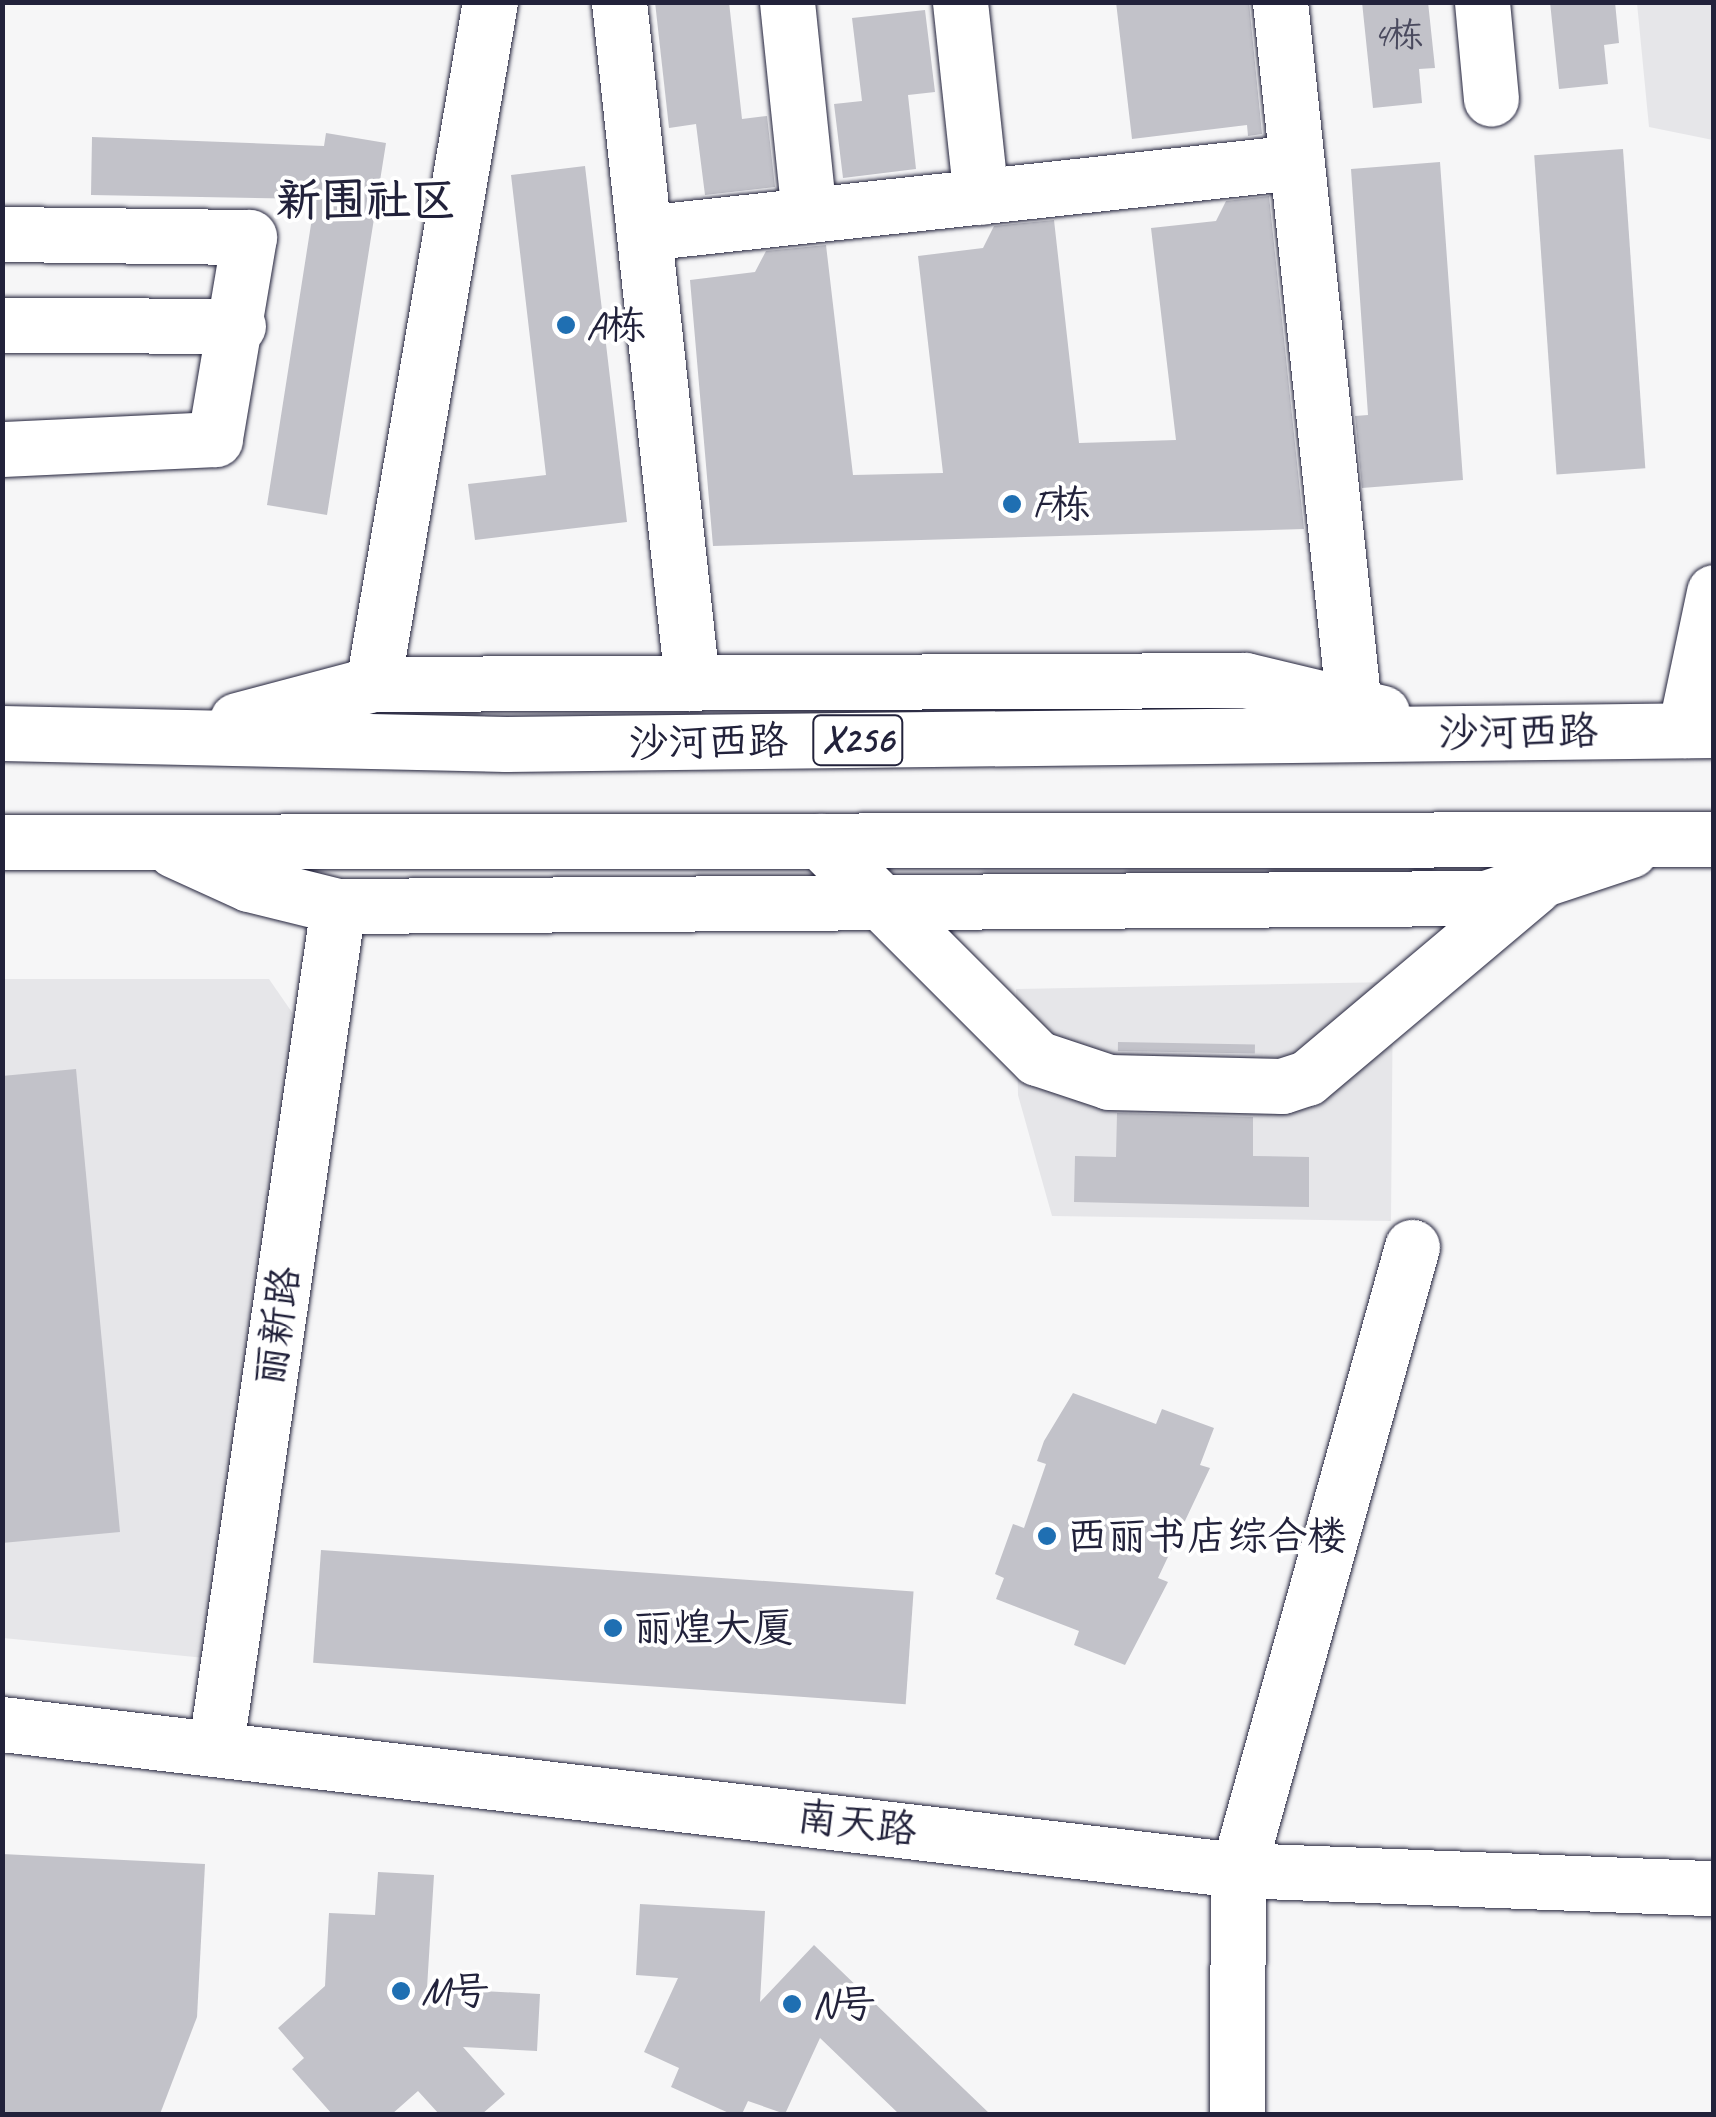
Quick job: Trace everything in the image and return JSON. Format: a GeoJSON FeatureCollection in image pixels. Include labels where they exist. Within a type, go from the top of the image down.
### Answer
{"type":"FeatureCollection","features":[{"type":"Feature","properties":{"kind":"main road"},"geometry":{"type":"LineString","coordinates":[[372,684],[490,2]]}},
{"type":"Feature","properties":{"kind":"main road"},"geometry":{"type":"LineString","coordinates":[[619,2],[692,683]]}},
{"type":"Feature","properties":{"kind":"main road"},"geometry":{"type":"LineString","coordinates":[[786,2],[809,215]]}},
{"type":"Feature","properties":{"kind":"main road"},"geometry":{"type":"LineString","coordinates":[[960,2],[981,196]]}},
{"type":"Feature","properties":{"kind":"main road"},"geometry":{"type":"LineString","coordinates":[[1280,2],[1354,706]]}},
{"type":"Feature","properties":{"kind":"main road"},"geometry":{"type":"LineString","coordinates":[[1482,2],[1491,99]]}},
{"type":"Feature","properties":{"kind":"main road"},"geometry":{"type":"LineString","coordinates":[[644,233],[1296,162]]}},
{"type":"Feature","properties":{"kind":"main road"},"geometry":{"type":"LineString","coordinates":[[2,234],[249,237],[238,326],[215,438],[2,449]]}},
{"type":"Feature","properties":{"kind":"main road"},"geometry":{"type":"LineString","coordinates":[[2,325],[238,326]]}},
{"type":"Feature","properties":{"kind":"main road"},"geometry":{"type":"LineString","coordinates":[[1699,730],[1714,592]]}},
{"type":"Feature","properties":{"kind":"main road"},"geometry":{"type":"LineString","coordinates":[[152,736],[372,684],[1245,680],[1468,733]]}},
{"type":"Feature","properties":{"kind":"main road","name":"沙河西路"},"geometry":{"type":"LineString","coordinates":[[2,732],[526,744],[1699,730]]}},
{"type":"Feature","properties":{"kind":"main road"},"geometry":{"type":"LineString","coordinates":[[2,842],[1714,838]]}},
{"type":"Feature","properties":{"kind":"main road"},"geometry":{"type":"LineString","coordinates":[[158,842],[250,884],[338,906],[1486,898],[1534,888],[1660,839]]}},
{"type":"Feature","properties":{"kind":"main road"},"geometry":{"type":"LineString","coordinates":[[820,841],[1037,1058],[1108,1082],[1282,1086],[1307,1078],[1534,888]]}},
{"type":"Feature","properties":{"kind":"main road","name":"丽新路"},"geometry":{"type":"LineString","coordinates":[[216,1745],[338,906]]}},
{"type":"Feature","properties":{"kind":"main road"},"geometry":{"type":"LineString","coordinates":[[1237,2114],[1238,1870],[1412,1248]]}},
{"type":"Feature","properties":{"kind":"main road","name":"南天路"},"geometry":{"type":"LineString","coordinates":[[2,1724],[216,1745],[1238,1870],[1714,1888]]}},
{"type":"Feature","properties":{"kind":"shaded area"},"geometry":{"type":"Polygon","coordinates":[[[1637,3],[1713,3],[1713,140],[1649,127],[1637,3]]]}},
{"type":"Feature","properties":{"kind":"shaded area"},"geometry":{"type":"Polygon","coordinates":[[[2,979],[269,979],[298,1021],[205,1658],[3,1638],[2,979]]]}},
{"type":"Feature","properties":{"kind":"shaded area"},"geometry":{"type":"Polygon","coordinates":[[[1393,982],[1391,1221],[1052,1216],[1018,1095],[1016,989],[1393,982]]]}},
{"type":"Feature","properties":{"kind":"building"},"geometry":{"type":"Polygon","coordinates":[[[655,2],[729,2],[742,119],[767,116],[775,187],[705,195],[696,124],[669,128],[655,2]]]}},
{"type":"Feature","properties":{"kind":"building"},"geometry":{"type":"Polygon","coordinates":[[[1116,2],[1249,2],[1262,134],[1248,136],[1247,125],[1132,139],[1116,2]]]}},
{"type":"Feature","properties":{"kind":"building"},"geometry":{"type":"Polygon","coordinates":[[[1362,2],[1428,2],[1435,68],[1419,69],[1422,103],[1373,108],[1362,2]]]}},
{"type":"Feature","properties":{"kind":"building"},"geometry":{"type":"Polygon","coordinates":[[[1550,2],[1615,2],[1619,43],[1604,45],[1608,84],[1559,89],[1550,2]]]}},
{"type":"Feature","properties":{"kind":"building"},"geometry":{"type":"Polygon","coordinates":[[[925,10],[935,92],[908,95],[916,169],[843,178],[834,104],[862,101],[852,18],[925,10]]]}},
{"type":"Feature","properties":{"kind":"building"},"geometry":{"type":"Polygon","coordinates":[[[326,133],[386,143],[327,515],[267,505],[315,199],[91,195],[92,137],[324,146],[326,133]]]}},
{"type":"Feature","properties":{"kind":"building"},"geometry":{"type":"Polygon","coordinates":[[[1623,149],[1645,468],[1557,474],[1534,155],[1623,149]]]}},
{"type":"Feature","properties":{"kind":"building"},"geometry":{"type":"Polygon","coordinates":[[[1440,162],[1463,480],[1362,488],[1355,416],[1368,415],[1351,169],[1440,162]]]}},
{"type":"Feature","properties":{"kind":"building","name":"A栋"},"geometry":{"type":"Polygon","coordinates":[[[585,166],[627,522],[475,540],[468,484],[546,475],[511,175],[585,166]]]}},
{"type":"Feature","properties":{"kind":"building"},"geometry":{"type":"Polygon","coordinates":[[[1269,196],[1304,529],[713,546],[690,280],[755,272],[766,251],[826,245],[853,475],[943,473],[918,256],[983,248],[994,226],[1054,220],[1079,443],[1176,440],[1151,228],[1216,221],[1226,201],[1269,196]]]}},
{"type":"Feature","properties":{"kind":"building"},"geometry":{"type":"Polygon","coordinates":[[[1118,1042],[1255,1044],[1255,1053],[1118,1051],[1118,1042]]]}},
{"type":"Feature","properties":{"kind":"building"},"geometry":{"type":"Polygon","coordinates":[[[76,1069],[120,1532],[2,1543],[2,1076],[76,1069]]]}},
{"type":"Feature","properties":{"kind":"building"},"geometry":{"type":"Polygon","coordinates":[[[1117,1113],[1253,1117],[1253,1156],[1309,1157],[1309,1207],[1074,1202],[1075,1156],[1116,1157],[1117,1113]]]}},
{"type":"Feature","properties":{"kind":"building","name":"西丽书店综合楼"},"geometry":{"type":"Polygon","coordinates":[[[1073,1393],[1156,1424],[1162,1409],[1214,1428],[1200,1465],[1210,1468],[1158,1578],[1168,1582],[1125,1665],[1074,1645],[1079,1631],[996,1599],[1004,1578],[995,1574],[1013,1524],[1024,1528],[1046,1464],[1037,1461],[1044,1441],[1073,1393]]]}},
{"type":"Feature","properties":{"kind":"building","name":"丽煌大厦"},"geometry":{"type":"Polygon","coordinates":[[[321,1550],[914,1591],[906,1704],[313,1663],[321,1550]]]}},
{"type":"Feature","properties":{"kind":"building"},"geometry":{"type":"Polygon","coordinates":[[[2,1854],[205,1864],[197,2017],[160,2114],[2,2114],[2,1854]]]}},
{"type":"Feature","properties":{"kind":"building","name":"M号"},"geometry":{"type":"Polygon","coordinates":[[[378,1872],[434,1875],[427,1988],[540,1994],[537,2051],[463,2047],[505,2094],[482,2114],[439,2114],[418,2091],[392,2114],[332,2114],[292,2069],[304,2058],[278,2028],[325,1986],[329,1913],[375,1915],[378,1872]]]}},
{"type":"Feature","properties":{"kind":"building","name":"N号"},"geometry":{"type":"Polygon","coordinates":[[[640,1904],[765,1911],[760,2002],[814,1945],[990,2114],[899,2114],[820,2038],[785,2114],[748,2101],[742,2114],[731,2114],[671,2087],[679,2068],[644,2052],[678,1978],[636,1975],[640,1904]]]}},
{"type":"Feature","properties":{"kind":"place","name":"A栋"},"geometry":{"type":"Point","coordinates":[566,325]}},
{"type":"Feature","properties":{"kind":"place","name":"F栋"},"geometry":{"type":"Point","coordinates":[1012,504]}},
{"type":"Feature","properties":{"kind":"place","name":"西丽书店综合楼"},"geometry":{"type":"Point","coordinates":[1047,1536]}},
{"type":"Feature","properties":{"kind":"place","name":"丽煌大厦"},"geometry":{"type":"Point","coordinates":[613,1628]}},
{"type":"Feature","properties":{"kind":"place","name":"M号"},"geometry":{"type":"Point","coordinates":[401,1991]}},
{"type":"Feature","properties":{"kind":"place","name":"N号"},"geometry":{"type":"Point","coordinates":[792,2004]}},
{"type":"Feature","properties":{"kind":"district","name":"新围社区"},"geometry":{"type":"Point","coordinates":[366,201]}}]}
